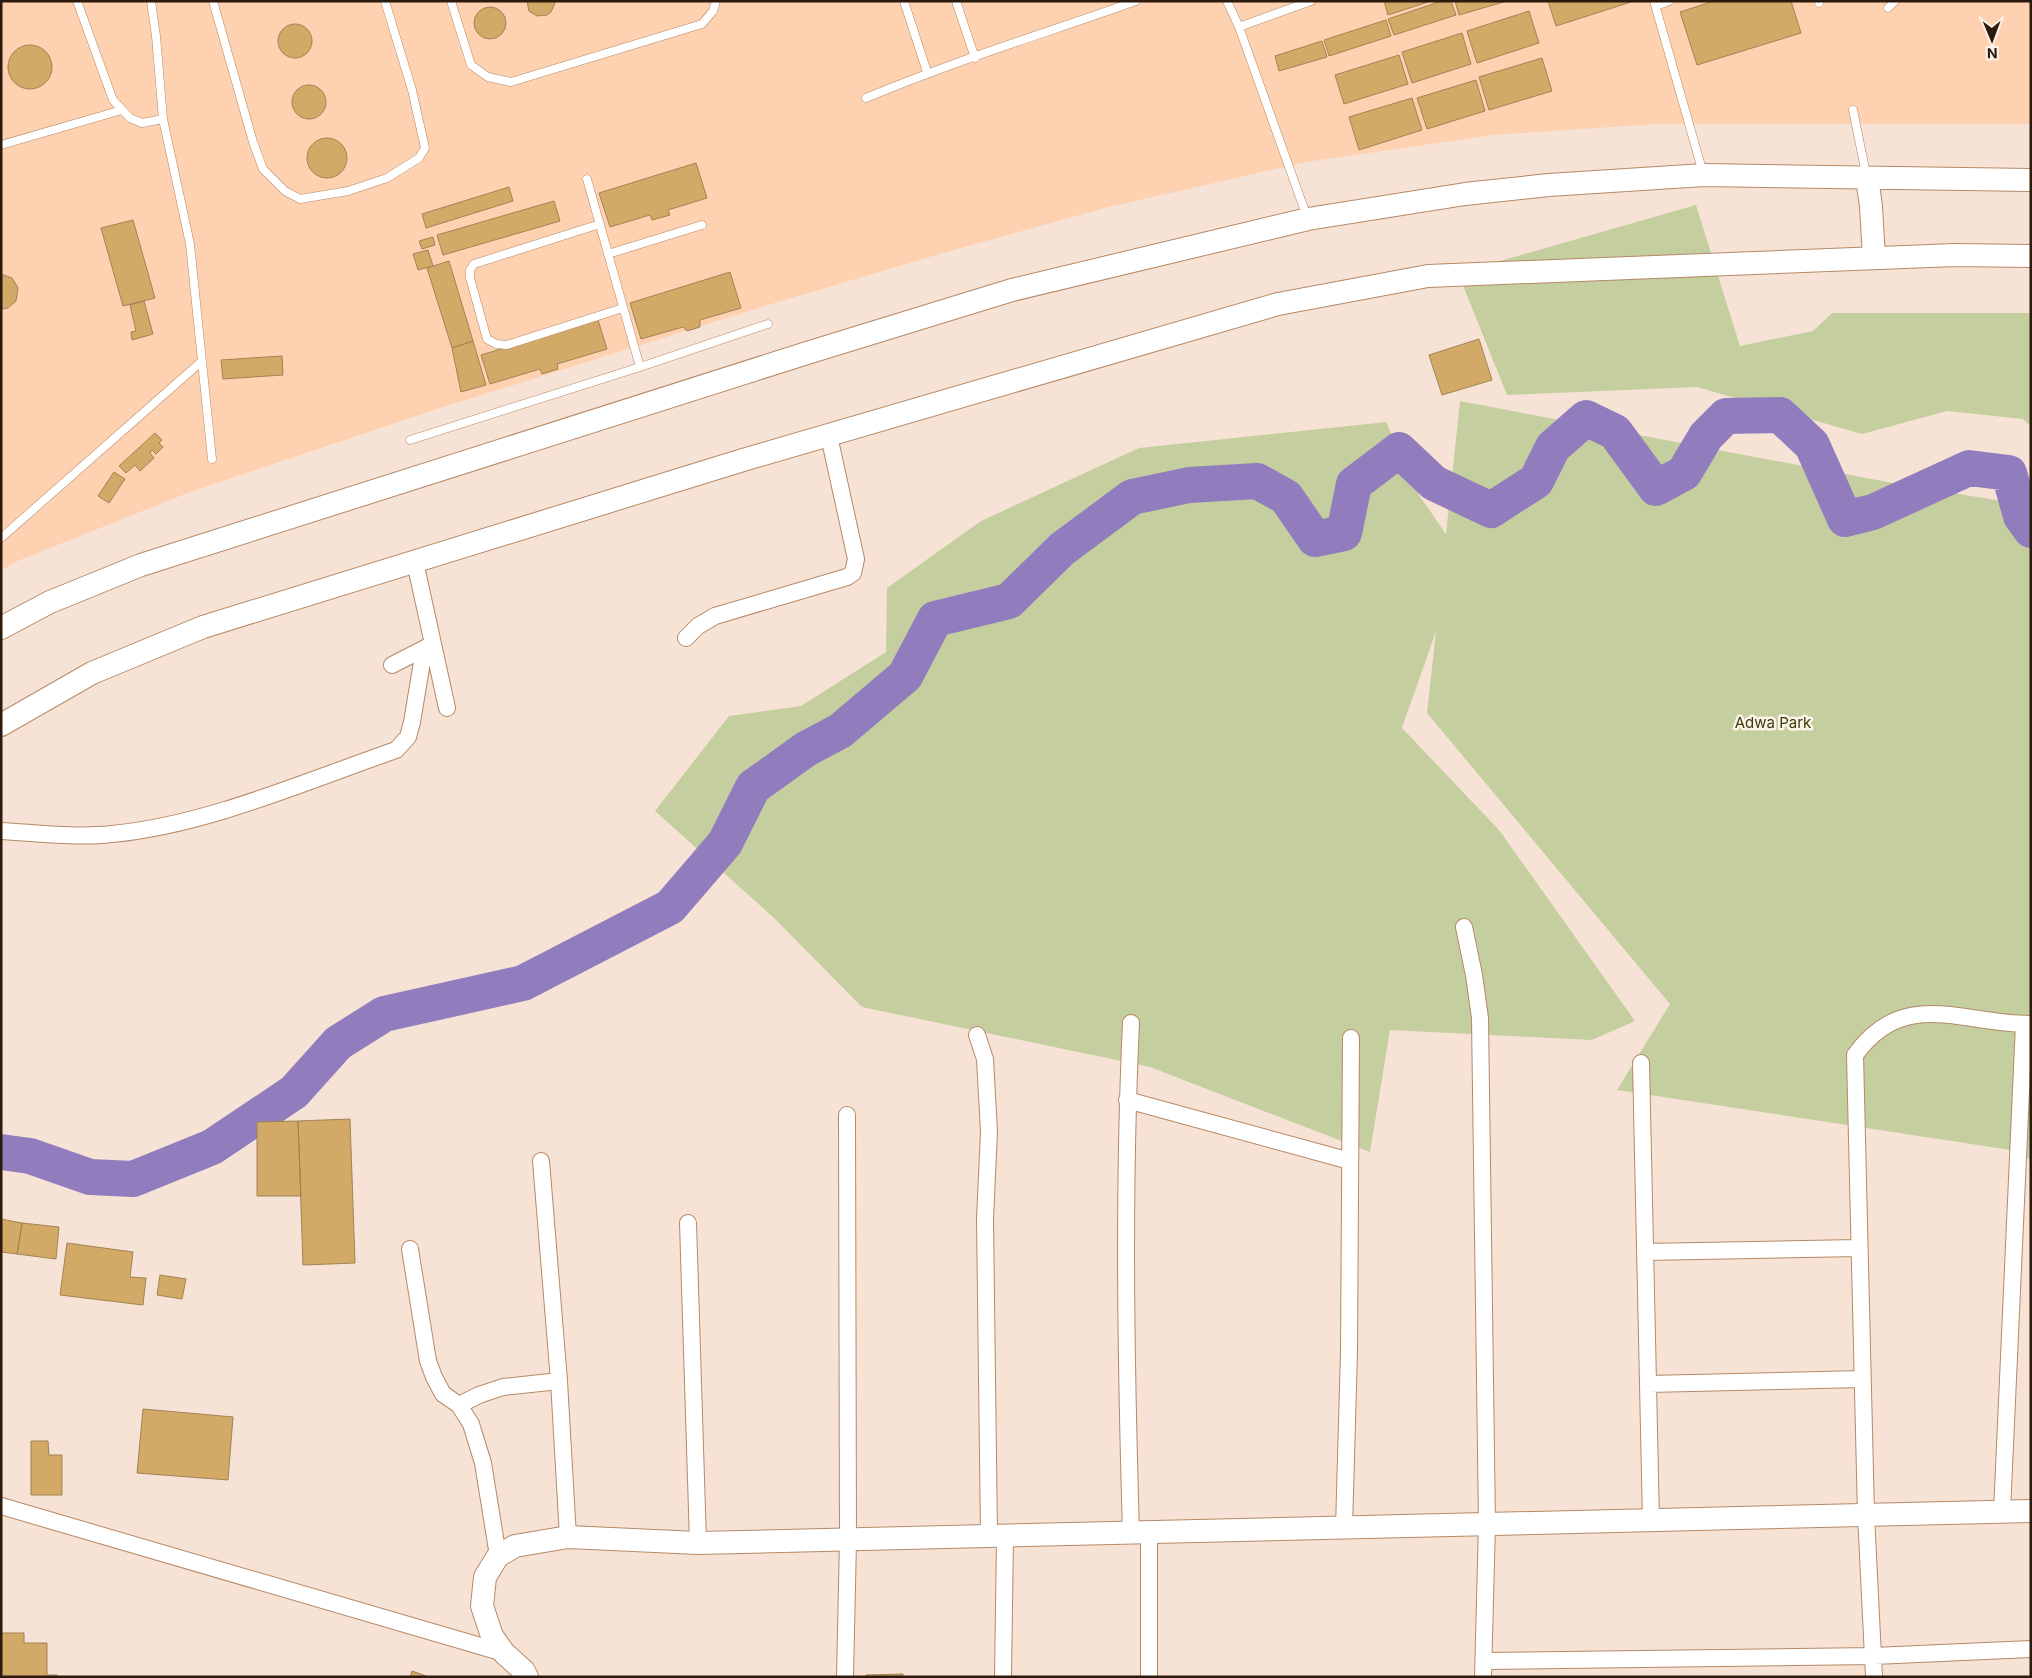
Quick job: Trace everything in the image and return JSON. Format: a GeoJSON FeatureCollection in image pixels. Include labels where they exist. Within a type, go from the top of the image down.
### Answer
{"type":"FeatureCollection","features":[{"type":"Feature","properties":{"kind":"main road"},"geometry":{"type":"LineString","coordinates":[[1,628],[50,602],[141,565],[808,353],[1012,290],[1308,219],[1465,194],[1549,185],[1704,175],[2031,180]]}},
{"type":"Feature","properties":{"kind":"main road"},"geometry":{"type":"LineString","coordinates":[[1867,178],[1871,206],[1874,258]]}},
{"type":"Feature","properties":{"kind":"main road"},"geometry":{"type":"LineString","coordinates":[[1,725],[92,673],[203,627],[829,436],[1278,304],[1428,276],[1954,255],[2031,256]]}},
{"type":"Feature","properties":{"kind":"main road"},"geometry":{"type":"LineString","coordinates":[[527,1677],[524,1671],[504,1653],[492,1636],[482,1606],[485,1577],[498,1556],[515,1546],[568,1537],[698,1544],[2031,1511]]}},
{"type":"Feature","properties":{"kind":"street"},"geometry":{"type":"LineString","coordinates":[[686,638],[698,626],[714,616],[847,577],[853,573],[856,559],[829,436]]}},
{"type":"Feature","properties":{"kind":"street"},"geometry":{"type":"LineString","coordinates":[[415,562],[428,647],[447,708]]}},
{"type":"Feature","properties":{"kind":"street"},"geometry":{"type":"LineString","coordinates":[[392,665],[428,647]]}},
{"type":"Feature","properties":{"kind":"street"},"geometry":{"type":"LineString","coordinates":[[1,831],[111,834],[184,822],[396,750],[408,737],[428,647]]}},
{"type":"Feature","properties":{"kind":"street"},"geometry":{"type":"LineString","coordinates":[[1464,927],[1474,975],[1480,1018],[1487,1524],[1483,1669],[2031,1649]]}},
{"type":"Feature","properties":{"kind":"street"},"geometry":{"type":"LineString","coordinates":[[1874,1677],[1866,1515],[1858,1248],[1855,1055],[1876,1030],[1902,1018],[1931,1014],[1962,1015],[2027,1024],[2002,1512]]}},
{"type":"Feature","properties":{"kind":"street"},"geometry":{"type":"LineString","coordinates":[[1131,1023],[1127,1100],[1126,1346],[1149,1677]]}},
{"type":"Feature","properties":{"kind":"street"},"geometry":{"type":"LineString","coordinates":[[977,1035],[985,1059],[989,1132],[985,1229],[1003,1677]]}},
{"type":"Feature","properties":{"kind":"street"},"geometry":{"type":"LineString","coordinates":[[1344,1528],[1351,1038]]}},
{"type":"Feature","properties":{"kind":"street"},"geometry":{"type":"LineString","coordinates":[[1641,1063],[1651,1520]]}},
{"type":"Feature","properties":{"kind":"street"},"geometry":{"type":"LineString","coordinates":[[1127,1100],[1350,1161]]}},
{"type":"Feature","properties":{"kind":"street"},"geometry":{"type":"LineString","coordinates":[[845,1677],[848,1540],[847,1115]]}},
{"type":"Feature","properties":{"kind":"street"},"geometry":{"type":"LineString","coordinates":[[540,1161],[559,1381],[568,1537]]}},
{"type":"Feature","properties":{"kind":"street"},"geometry":{"type":"LineString","coordinates":[[688,1223],[698,1544]]}},
{"type":"Feature","properties":{"kind":"street"},"geometry":{"type":"LineString","coordinates":[[1645,1252],[1858,1248]]}},
{"type":"Feature","properties":{"kind":"street"},"geometry":{"type":"LineString","coordinates":[[410,1249],[428,1361],[443,1394],[459,1405],[471,1424],[484,1463],[498,1556]]}},
{"type":"Feature","properties":{"kind":"street"},"geometry":{"type":"LineString","coordinates":[[1648,1384],[1862,1379]]}},
{"type":"Feature","properties":{"kind":"street"},"geometry":{"type":"LineString","coordinates":[[459,1405],[479,1395],[503,1387],[559,1381]]}},
{"type":"Feature","properties":{"kind":"street"},"geometry":{"type":"LineString","coordinates":[[1,1506],[504,1653]]}},
{"type":"Feature","properties":{"kind":"lane"},"geometry":{"type":"LineString","coordinates":[[77,1],[113,100],[130,118],[142,124],[163,119]]}},
{"type":"Feature","properties":{"kind":"lane"},"geometry":{"type":"LineString","coordinates":[[151,1],[163,119],[190,244],[212,459]]}},
{"type":"Feature","properties":{"kind":"lane"},"geometry":{"type":"LineString","coordinates":[[213,1],[253,142],[263,169],[285,191],[300,199],[348,191],[387,178],[419,158],[425,148],[412,90],[386,1]]}},
{"type":"Feature","properties":{"kind":"lane"},"geometry":{"type":"LineString","coordinates":[[451,1],[471,65],[488,77],[511,82],[702,24],[713,11],[716,1]]}},
{"type":"Feature","properties":{"kind":"lane"},"geometry":{"type":"LineString","coordinates":[[904,1],[927,72]]}},
{"type":"Feature","properties":{"kind":"lane"},"geometry":{"type":"LineString","coordinates":[[956,1],[975,58]]}},
{"type":"Feature","properties":{"kind":"lane"},"geometry":{"type":"LineString","coordinates":[[866,98],[927,72],[975,58],[1136,1]]}},
{"type":"Feature","properties":{"kind":"lane"},"geometry":{"type":"LineString","coordinates":[[1227,1],[1239,27],[1308,219]]}},
{"type":"Feature","properties":{"kind":"lane"},"geometry":{"type":"LineString","coordinates":[[1239,27],[1311,1]]}},
{"type":"Feature","properties":{"kind":"lane"},"geometry":{"type":"LineString","coordinates":[[1669,1],[1655,4],[1704,175]]}},
{"type":"Feature","properties":{"kind":"lane"},"geometry":{"type":"LineString","coordinates":[[1888,8],[1895,1]]}},
{"type":"Feature","properties":{"kind":"lane"},"geometry":{"type":"LineString","coordinates":[[1,144],[122,110]]}},
{"type":"Feature","properties":{"kind":"lane"},"geometry":{"type":"LineString","coordinates":[[1853,110],[1867,178]]}},
{"type":"Feature","properties":{"kind":"lane"},"geometry":{"type":"LineString","coordinates":[[588,179],[640,367]]}},
{"type":"Feature","properties":{"kind":"lane"},"geometry":{"type":"LineString","coordinates":[[600,224],[474,264],[470,270],[470,278],[487,339],[496,344],[507,345],[623,308]]}},
{"type":"Feature","properties":{"kind":"lane"},"geometry":{"type":"LineString","coordinates":[[608,254],[702,226]]}},
{"type":"Feature","properties":{"kind":"lane"},"geometry":{"type":"LineString","coordinates":[[410,440],[768,324]]}},
{"type":"Feature","properties":{"kind":"lane"},"geometry":{"type":"LineString","coordinates":[[1,538],[202,361]]}},
{"type":"Feature","properties":{"kind":"shaded area"},"geometry":{"type":"Polygon","coordinates":[[[1,1],[2031,1],[2031,124],[1655,124],[1493,135],[1306,162],[1105,208],[950,251],[768,305],[440,408],[190,492],[15,562],[1,571],[1,1]]]}},
{"type":"Feature","properties":{"kind":"green space"},"geometry":{"type":"Polygon","coordinates":[[[1696,205],[1740,346],[1813,331],[1832,313],[2031,313],[2031,426],[2023,419],[1947,411],[1862,434],[1697,387],[1507,395],[1458,273],[1696,205]]]}},
{"type":"Feature","properties":{"kind":"green space","name":"Adwa Park"},"geometry":{"type":"Polygon","coordinates":[[[1460,401],[1882,481],[2031,506],[2031,1160],[2017,1151],[1617,1090],[1670,1004],[1427,713],[1436,631],[1402,728],[1499,830],[1635,1021],[1592,1040],[1390,1030],[1370,1152],[1150,1067],[862,1007],[774,918],[655,811],[729,716],[801,706],[886,652],[887,588],[981,521],[1139,448],[1386,422],[1419,495],[1446,534],[1460,401]]]}},
{"type":"Feature","properties":{"kind":"building"},"geometry":{"type":"Polygon","coordinates":[[[527,1],[555,1],[555,3],[551,12],[547,15],[537,16],[529,11],[527,1]]]}},
{"type":"Feature","properties":{"kind":"building"},"geometry":{"type":"Polygon","coordinates":[[[1384,1],[1431,1],[1388,15],[1384,1]]]}},
{"type":"Feature","properties":{"kind":"building"},"geometry":{"type":"Polygon","coordinates":[[[1442,1],[1451,1],[1456,15],[1394,35],[1388,19],[1442,1]]]}},
{"type":"Feature","properties":{"kind":"building"},"geometry":{"type":"Polygon","coordinates":[[[1455,1],[1507,1],[1459,15],[1455,1]]]}},
{"type":"Feature","properties":{"kind":"building"},"geometry":{"type":"Polygon","coordinates":[[[1548,1],[1631,1],[1631,2],[1556,26],[1548,1]]]}},
{"type":"Feature","properties":{"kind":"building"},"geometry":{"type":"Polygon","coordinates":[[[1714,1],[1791,1],[1801,33],[1697,65],[1680,12],[1714,1]]]}},
{"type":"Feature","properties":{"kind":"building"},"geometry":{"type":"Polygon","coordinates":[[[490,7],[496,8],[501,12],[505,17],[505,29],[501,34],[496,38],[490,39],[484,38],[479,34],[475,29],[474,23],[475,17],[479,12],[484,8],[490,7]]]}},
{"type":"Feature","properties":{"kind":"building"},"geometry":{"type":"Polygon","coordinates":[[[1529,11],[1539,43],[1477,63],[1467,31],[1529,11]]]}},
{"type":"Feature","properties":{"kind":"building"},"geometry":{"type":"Polygon","coordinates":[[[1386,20],[1391,36],[1329,56],[1324,40],[1386,20]]]}},
{"type":"Feature","properties":{"kind":"building"},"geometry":{"type":"Polygon","coordinates":[[[295,24],[302,25],[307,29],[311,34],[311,48],[307,53],[302,57],[295,58],[288,57],[283,53],[279,48],[278,41],[279,34],[283,29],[288,25],[295,24]]]}},
{"type":"Feature","properties":{"kind":"building"},"geometry":{"type":"Polygon","coordinates":[[[1462,33],[1471,64],[1412,83],[1402,52],[1462,33]]]}},
{"type":"Feature","properties":{"kind":"building"},"geometry":{"type":"Polygon","coordinates":[[[1322,41],[1327,57],[1279,71],[1275,56],[1322,41]]]}},
{"type":"Feature","properties":{"kind":"building"},"geometry":{"type":"Polygon","coordinates":[[[34,45],[46,51],[51,58],[51,76],[46,83],[39,88],[26,89],[18,86],[11,79],[8,63],[11,55],[18,48],[34,45]]]}},
{"type":"Feature","properties":{"kind":"building"},"geometry":{"type":"Polygon","coordinates":[[[1399,55],[1408,84],[1344,104],[1335,75],[1399,55]]]}},
{"type":"Feature","properties":{"kind":"building"},"geometry":{"type":"Polygon","coordinates":[[[1542,58],[1552,91],[1489,110],[1479,77],[1542,58]]]}},
{"type":"Feature","properties":{"kind":"building"},"geometry":{"type":"Polygon","coordinates":[[[1476,80],[1485,111],[1427,129],[1417,98],[1476,80]]]}},
{"type":"Feature","properties":{"kind":"building"},"geometry":{"type":"Polygon","coordinates":[[[309,85],[316,86],[321,90],[325,95],[325,109],[321,114],[316,118],[309,119],[302,118],[297,114],[293,109],[292,102],[293,95],[297,90],[302,86],[309,85]]]}},
{"type":"Feature","properties":{"kind":"building"},"geometry":{"type":"Polygon","coordinates":[[[1412,98],[1422,130],[1359,150],[1349,117],[1412,98]]]}},
{"type":"Feature","properties":{"kind":"building"},"geometry":{"type":"Polygon","coordinates":[[[327,138],[341,144],[347,158],[341,172],[327,178],[313,172],[307,158],[313,144],[327,138]]]}},
{"type":"Feature","properties":{"kind":"building"},"geometry":{"type":"Polygon","coordinates":[[[696,163],[707,198],[668,210],[670,215],[652,220],[650,215],[610,227],[599,193],[696,163]]]}},
{"type":"Feature","properties":{"kind":"building"},"geometry":{"type":"Polygon","coordinates":[[[509,187],[513,201],[426,228],[422,214],[509,187]]]}},
{"type":"Feature","properties":{"kind":"building"},"geometry":{"type":"Polygon","coordinates":[[[554,201],[560,221],[443,255],[437,235],[554,201]]]}},
{"type":"Feature","properties":{"kind":"building"},"geometry":{"type":"Polygon","coordinates":[[[133,220],[155,298],[123,306],[101,228],[133,220]]]}},
{"type":"Feature","properties":{"kind":"building"},"geometry":{"type":"Polygon","coordinates":[[[433,237],[435,245],[422,249],[419,241],[433,237]]]}},
{"type":"Feature","properties":{"kind":"building"},"geometry":{"type":"Polygon","coordinates":[[[428,250],[433,266],[418,270],[413,254],[428,250]]]}},
{"type":"Feature","properties":{"kind":"building"},"geometry":{"type":"Polygon","coordinates":[[[449,261],[473,341],[452,348],[427,268],[449,261]]]}},
{"type":"Feature","properties":{"kind":"building"},"geometry":{"type":"Polygon","coordinates":[[[730,272],[741,308],[700,320],[700,327],[687,331],[683,327],[641,339],[630,303],[730,272]]]}},
{"type":"Feature","properties":{"kind":"building"},"geometry":{"type":"Polygon","coordinates":[[[1,274],[12,278],[18,288],[16,301],[8,308],[2,309],[1,274]]]}},
{"type":"Feature","properties":{"kind":"building"},"geometry":{"type":"Polygon","coordinates":[[[144,301],[153,334],[132,340],[131,332],[136,331],[130,305],[144,301]]]}},
{"type":"Feature","properties":{"kind":"building"},"geometry":{"type":"Polygon","coordinates":[[[598,320],[607,349],[557,364],[558,369],[542,374],[540,369],[490,384],[481,355],[598,320]]]}},
{"type":"Feature","properties":{"kind":"building"},"geometry":{"type":"Polygon","coordinates":[[[1479,339],[1492,380],[1442,395],[1429,355],[1479,339]]]}},
{"type":"Feature","properties":{"kind":"building"},"geometry":{"type":"Polygon","coordinates":[[[473,341],[486,385],[461,392],[452,348],[473,341]]]}},
{"type":"Feature","properties":{"kind":"building"},"geometry":{"type":"Polygon","coordinates":[[[282,356],[283,375],[223,379],[221,360],[282,356]]]}},
{"type":"Feature","properties":{"kind":"building"},"geometry":{"type":"Polygon","coordinates":[[[155,433],[162,440],[159,443],[163,447],[156,454],[152,450],[150,453],[154,458],[140,471],[135,465],[126,473],[119,466],[155,433]]]}},
{"type":"Feature","properties":{"kind":"building"},"geometry":{"type":"Polygon","coordinates":[[[114,472],[125,479],[109,503],[98,496],[114,472]]]}},
{"type":"Feature","properties":{"kind":"building"},"geometry":{"type":"Polygon","coordinates":[[[350,1119],[355,1263],[303,1265],[298,1121],[350,1119]]]}},
{"type":"Feature","properties":{"kind":"building"},"geometry":{"type":"Polygon","coordinates":[[[298,1121],[301,1196],[257,1196],[257,1122],[298,1121]]]}},
{"type":"Feature","properties":{"kind":"building"},"geometry":{"type":"Polygon","coordinates":[[[1,1219],[22,1223],[17,1254],[1,1252],[1,1219]]]}},
{"type":"Feature","properties":{"kind":"building"},"geometry":{"type":"Polygon","coordinates":[[[22,1223],[59,1227],[56,1259],[17,1254],[22,1223]]]}},
{"type":"Feature","properties":{"kind":"building"},"geometry":{"type":"Polygon","coordinates":[[[67,1243],[133,1252],[130,1277],[146,1278],[143,1305],[60,1295],[67,1243]]]}},
{"type":"Feature","properties":{"kind":"building"},"geometry":{"type":"Polygon","coordinates":[[[160,1275],[186,1279],[182,1299],[157,1295],[160,1275]]]}},
{"type":"Feature","properties":{"kind":"building"},"geometry":{"type":"Polygon","coordinates":[[[143,1409],[233,1417],[228,1480],[137,1473],[143,1409]]]}},
{"type":"Feature","properties":{"kind":"building"},"geometry":{"type":"Polygon","coordinates":[[[31,1441],[48,1441],[49,1455],[62,1455],[62,1495],[31,1495],[31,1441]]]}},
{"type":"Feature","properties":{"kind":"building"},"geometry":{"type":"Polygon","coordinates":[[[1,1633],[24,1633],[24,1643],[47,1643],[47,1675],[57,1675],[57,1677],[1,1677],[1,1633]]]}},
{"type":"Feature","properties":{"kind":"building"},"geometry":{"type":"Polygon","coordinates":[[[412,1671],[429,1677],[410,1677],[412,1671]]]}},
{"type":"Feature","properties":{"kind":"building"},"geometry":{"type":"Polygon","coordinates":[[[903,1674],[903,1677],[866,1677],[866,1675],[903,1674]]]}},
{"type":"Feature","properties":{"kind":"waterway"},"geometry":{"type":"LineString","coordinates":[[1,1152],[30,1156],[90,1177],[133,1179],[212,1147],[294,1092],[338,1043],[384,1014],[523,983],[670,907],[725,843],[753,787],[806,749],[840,731],[905,676],[935,619],[1009,601],[1062,549],[1132,497],[1189,485],[1257,481],[1286,497],[1315,539],[1344,533],[1354,484],[1399,450],[1434,483],[1491,510],[1536,481],[1553,447],[1586,418],[1615,432],[1656,488],[1684,473],[1706,436],[1726,416],[1780,415],[1812,445],[1845,519],[1873,512],[1969,468],[2009,473],[2021,516],[2031,530]]}}]}
